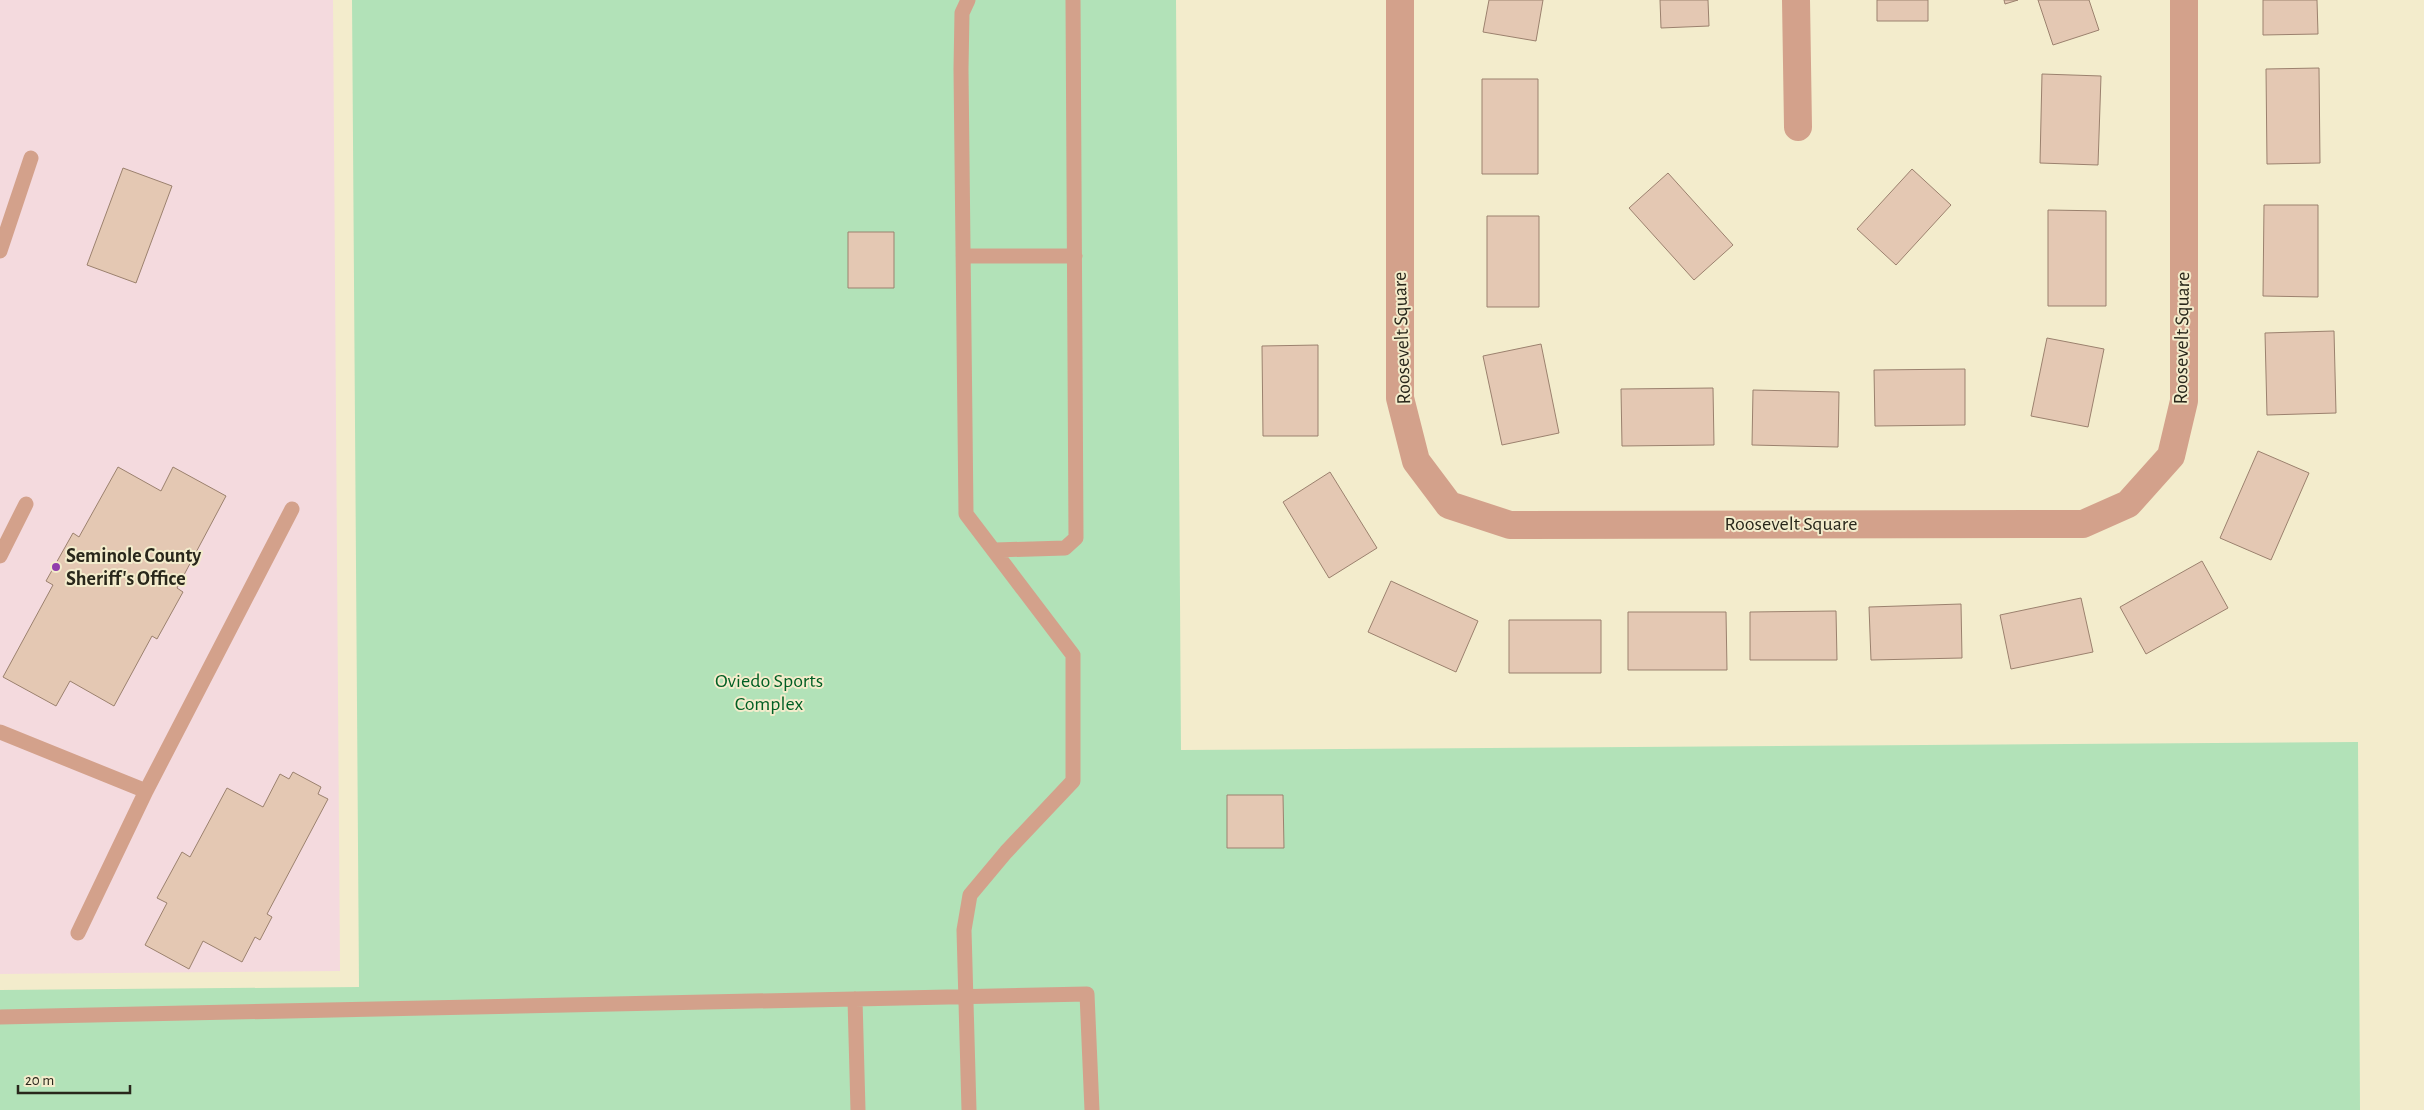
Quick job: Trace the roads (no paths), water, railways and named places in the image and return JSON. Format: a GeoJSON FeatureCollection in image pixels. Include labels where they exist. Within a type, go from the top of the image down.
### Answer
{"type":"FeatureCollection","features":[{"type":"Feature","properties":{"kind":"street","name":"Roosevelt Square"},"geometry":{"type":"LineString","coordinates":[[1400,0],[1400,398],[1416,461],[1449,505],[1510,525],[2083,524],[2128,504],[2170,456],[2184,401],[2184,0]]}},
{"type":"Feature","properties":{"kind":"street"},"geometry":{"type":"LineString","coordinates":[[1796,0],[1798,127]]}},
{"type":"Feature","properties":{"kind":"lane"},"geometry":{"type":"LineString","coordinates":[[968,0],[962,13],[961,69],[966,514],[1073,656],[1073,781],[1006,852],[970,895],[964,930],[969,1110]]}},
{"type":"Feature","properties":{"kind":"lane"},"geometry":{"type":"LineString","coordinates":[[995,550],[1064,548],[1076,538],[1073,0]]}},
{"type":"Feature","properties":{"kind":"lane"},"geometry":{"type":"LineString","coordinates":[[0,251],[31,158]]}},
{"type":"Feature","properties":{"kind":"lane"},"geometry":{"type":"LineString","coordinates":[[963,256],[1074,256]]}},
{"type":"Feature","properties":{"kind":"lane"},"geometry":{"type":"LineString","coordinates":[[0,556],[26,504]]}},
{"type":"Feature","properties":{"kind":"lane"},"geometry":{"type":"LineString","coordinates":[[78,933],[146,791],[292,509]]}},
{"type":"Feature","properties":{"kind":"lane"},"geometry":{"type":"LineString","coordinates":[[1,735],[146,791]]}},
{"type":"Feature","properties":{"kind":"lane"},"geometry":{"type":"LineString","coordinates":[[0,1017],[1087,994],[1092,1110]]}},
{"type":"Feature","properties":{"kind":"lane"},"geometry":{"type":"LineString","coordinates":[[855,999],[858,1110]]}},
{"type":"Feature","properties":{"kind":"place","name":"Seminole County Sheriff's Office"},"geometry":{"type":"Point","coordinates":[56,567]}},
{"type":"Feature","properties":{"kind":"park label","name":"Oviedo Sports Complex"},"geometry":{"type":"Point","coordinates":[769,692]}}]}
